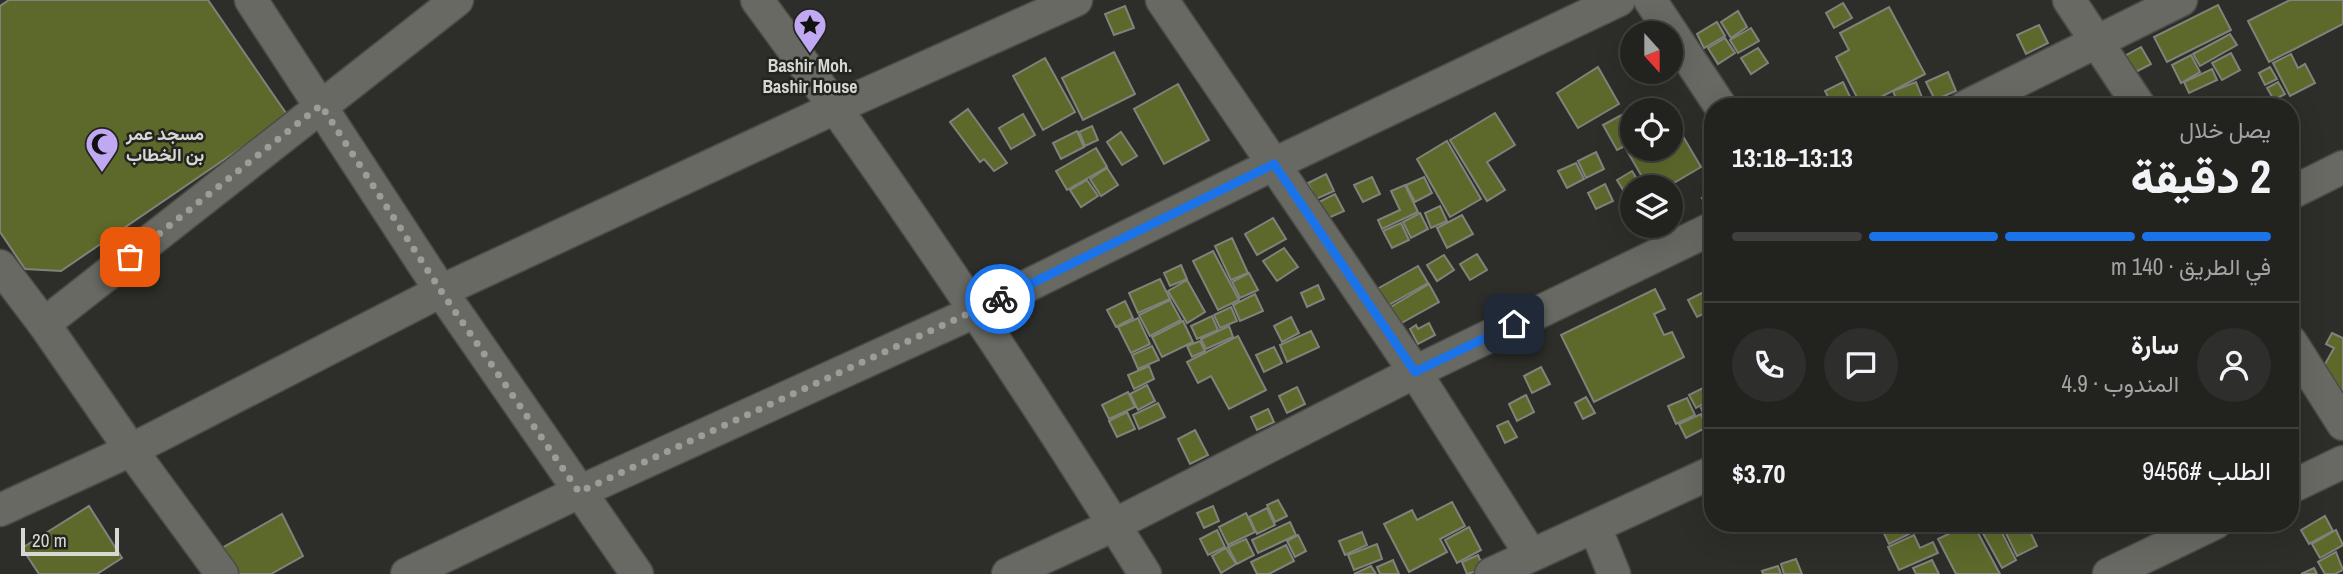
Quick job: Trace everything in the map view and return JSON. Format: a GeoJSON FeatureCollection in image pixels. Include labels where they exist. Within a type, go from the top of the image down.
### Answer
{"type":"FeatureCollection","features":[{"type":"Feature","properties":{"kind":"street"},"geometry":{"type":"LineString","coordinates":[[251,0],[441,291],[637,574]]}},
{"type":"Feature","properties":{"kind":"street"},"geometry":{"type":"LineString","coordinates":[[44,324],[457,0]]}},
{"type":"Feature","properties":{"kind":"street"},"geometry":{"type":"LineString","coordinates":[[757,0],[836,107],[1145,574]]}},
{"type":"Feature","properties":{"kind":"street"},"geometry":{"type":"LineString","coordinates":[[0,510],[131,450],[441,291],[836,107],[1076,0]]}},
{"type":"Feature","properties":{"kind":"street"},"geometry":{"type":"LineString","coordinates":[[1162,0],[1415,372],[1531,555]]}},
{"type":"Feature","properties":{"kind":"street"},"geometry":{"type":"LineString","coordinates":[[407,574],[579,492],[974,312],[1274,164],[1619,0]]}},
{"type":"Feature","properties":{"kind":"street"},"geometry":{"type":"LineString","coordinates":[[1650,0],[1715,98]]}},
{"type":"Feature","properties":{"kind":"street"},"geometry":{"type":"LineString","coordinates":[[2068,0],[2134,98]]}},
{"type":"Feature","properties":{"kind":"street"},"geometry":{"type":"LineString","coordinates":[[1984,98],[2181,0]]}},
{"type":"Feature","properties":{"kind":"street"},"geometry":{"type":"LineString","coordinates":[[2299,189],[2343,167]]}},
{"type":"Feature","properties":{"kind":"street"},"geometry":{"type":"LineString","coordinates":[[1008,574],[1114,525],[1415,372],[1704,232]]}},
{"type":"Feature","properties":{"kind":"street"},"geometry":{"type":"LineString","coordinates":[[0,265],[222,574]]}},
{"type":"Feature","properties":{"kind":"street"},"geometry":{"type":"LineString","coordinates":[[2299,355],[2343,424]]}},
{"type":"Feature","properties":{"kind":"street"},"geometry":{"type":"LineString","coordinates":[[2299,483],[2343,462]]}},
{"type":"Feature","properties":{"kind":"street"},"geometry":{"type":"LineString","coordinates":[[1491,574],[1704,476]]}},
{"type":"Feature","properties":{"kind":"street"},"geometry":{"type":"LineString","coordinates":[[1595,527],[1614,574]]}},
{"type":"Feature","properties":{"kind":"street"},"geometry":{"type":"LineString","coordinates":[[2109,574],[2197,532]]}},
{"type":"Feature","properties":{"kind":"building","name":"مسجد عمر بن الخطاب"},"geometry":{"type":"Polygon","coordinates":[[[9,0],[208,0],[288,116],[61,271],[25,269],[0,232],[0,6],[9,0]]]}},
{"type":"Feature","properties":{"kind":"building"},"geometry":{"type":"Polygon","coordinates":[[[2290,0],[2343,0],[2343,24],[2269,62],[2248,21],[2290,0]]]}},
{"type":"Feature","properties":{"kind":"building"},"geometry":{"type":"Polygon","coordinates":[[[1843,3],[1852,18],[1834,28],[1826,13],[1843,3]]]}},
{"type":"Feature","properties":{"kind":"building"},"geometry":{"type":"Polygon","coordinates":[[[2218,5],[2231,30],[2167,62],[2154,37],[2218,5]]]}},
{"type":"Feature","properties":{"kind":"building"},"geometry":{"type":"Polygon","coordinates":[[[1125,6],[1134,28],[1114,35],[1105,14],[1125,6]]]}},
{"type":"Feature","properties":{"kind":"building"},"geometry":{"type":"Polygon","coordinates":[[[1889,7],[1925,74],[1879,98],[1857,98],[1836,57],[1849,50],[1840,33],[1889,7]]]}},
{"type":"Feature","properties":{"kind":"building"},"geometry":{"type":"Polygon","coordinates":[[[1738,11],[1747,27],[1731,38],[1721,22],[1738,11]]]}},
{"type":"Feature","properties":{"kind":"building"},"geometry":{"type":"Polygon","coordinates":[[[1717,22],[1725,36],[1704,48],[1697,34],[1717,22]]]}},
{"type":"Feature","properties":{"kind":"building"},"geometry":{"type":"Polygon","coordinates":[[[2039,25],[2048,43],[2026,54],[2017,35],[2039,25]]]}},
{"type":"Feature","properties":{"kind":"building"},"geometry":{"type":"Polygon","coordinates":[[[1751,28],[1759,41],[1738,53],[1730,40],[1751,28]]]}},
{"type":"Feature","properties":{"kind":"building"},"geometry":{"type":"Polygon","coordinates":[[[2230,34],[2237,45],[2200,66],[2193,54],[2230,34]]]}},
{"type":"Feature","properties":{"kind":"building"},"geometry":{"type":"Polygon","coordinates":[[[1725,38],[1735,53],[1718,64],[1708,48],[1725,38]]]}},
{"type":"Feature","properties":{"kind":"building"},"geometry":{"type":"Polygon","coordinates":[[[2141,47],[2151,64],[2132,74],[2123,57],[2141,47]]]}},
{"type":"Feature","properties":{"kind":"building"},"geometry":{"type":"Polygon","coordinates":[[[1758,48],[1768,63],[1751,74],[1741,58],[1758,48]]]}},
{"type":"Feature","properties":{"kind":"building"},"geometry":{"type":"Polygon","coordinates":[[[1114,52],[1135,94],[1083,120],[1062,78],[1114,52]]]}},
{"type":"Feature","properties":{"kind":"building"},"geometry":{"type":"Polygon","coordinates":[[[2231,53],[2240,70],[2222,80],[2212,63],[2231,53]]]}},
{"type":"Feature","properties":{"kind":"building"},"geometry":{"type":"Polygon","coordinates":[[[2291,54],[2298,68],[2305,64],[2315,83],[2290,96],[2273,63],[2291,54]]]}},
{"type":"Feature","properties":{"kind":"building"},"geometry":{"type":"Polygon","coordinates":[[[2191,55],[2200,72],[2181,83],[2172,65],[2191,55]]]}},
{"type":"Feature","properties":{"kind":"building"},"geometry":{"type":"Polygon","coordinates":[[[1045,58],[1075,112],[1043,130],[1013,76],[1045,58]]]}},
{"type":"Feature","properties":{"kind":"building"},"geometry":{"type":"Polygon","coordinates":[[[1598,67],[1619,104],[1578,128],[1557,93],[1598,67]]]}},
{"type":"Feature","properties":{"kind":"building"},"geometry":{"type":"Polygon","coordinates":[[[2270,67],[2277,79],[2265,85],[2259,73],[2270,67]]]}},
{"type":"Feature","properties":{"kind":"building"},"geometry":{"type":"Polygon","coordinates":[[[2212,69],[2217,80],[2189,93],[2184,82],[2212,69]]]}},
{"type":"Feature","properties":{"kind":"building"},"geometry":{"type":"Polygon","coordinates":[[[1948,72],[1956,91],[1934,98],[1926,82],[1948,72]]]}},
{"type":"Feature","properties":{"kind":"building"},"geometry":{"type":"Polygon","coordinates":[[[1843,82],[1851,98],[1828,98],[1825,91],[1843,82]]]}},
{"type":"Feature","properties":{"kind":"building"},"geometry":{"type":"Polygon","coordinates":[[[1916,82],[1922,98],[1896,98],[1893,91],[1916,82]]]}},
{"type":"Feature","properties":{"kind":"building"},"geometry":{"type":"Polygon","coordinates":[[[2278,82],[2285,94],[2273,98],[2267,88],[2278,82]]]}},
{"type":"Feature","properties":{"kind":"building"},"geometry":{"type":"Polygon","coordinates":[[[1178,84],[1209,140],[1164,164],[1134,109],[1178,84]]]}},
{"type":"Feature","properties":{"kind":"building"},"geometry":{"type":"Polygon","coordinates":[[[968,109],[1007,163],[994,171],[984,159],[980,162],[950,122],[968,109]]]}},
{"type":"Feature","properties":{"kind":"building"},"geometry":{"type":"Polygon","coordinates":[[[1495,113],[1515,145],[1487,162],[1505,190],[1487,201],[1450,140],[1495,113]]]}},
{"type":"Feature","properties":{"kind":"building"},"geometry":{"type":"Polygon","coordinates":[[[1023,114],[1035,135],[1011,149],[999,128],[1023,114]]]}},
{"type":"Feature","properties":{"kind":"building"},"geometry":{"type":"Polygon","coordinates":[[[1620,116],[1620,148],[1617,150],[1603,125],[1620,116]]]}},
{"type":"Feature","properties":{"kind":"building"},"geometry":{"type":"Polygon","coordinates":[[[1092,126],[1098,140],[1085,146],[1079,132],[1092,126]]]}},
{"type":"Feature","properties":{"kind":"building"},"geometry":{"type":"Polygon","coordinates":[[[1077,131],[1084,147],[1061,159],[1053,143],[1077,131]]]}},
{"type":"Feature","properties":{"kind":"building"},"geometry":{"type":"Polygon","coordinates":[[[1121,132],[1137,156],[1122,165],[1107,142],[1121,132]]]}},
{"type":"Feature","properties":{"kind":"building"},"geometry":{"type":"Polygon","coordinates":[[[1683,136],[1701,167],[1683,178],[1683,175],[1641,175],[1633,161],[1683,161],[1683,136]]]}},
{"type":"Feature","properties":{"kind":"building"},"geometry":{"type":"Polygon","coordinates":[[[1447,141],[1481,199],[1450,217],[1417,159],[1447,141]]]}},
{"type":"Feature","properties":{"kind":"building"},"geometry":{"type":"Polygon","coordinates":[[[1096,148],[1107,167],[1067,190],[1056,171],[1096,148]]]}},
{"type":"Feature","properties":{"kind":"building"},"geometry":{"type":"Polygon","coordinates":[[[1596,152],[1604,169],[1586,178],[1578,161],[1596,152]]]}},
{"type":"Feature","properties":{"kind":"building"},"geometry":{"type":"Polygon","coordinates":[[[1576,163],[1584,179],[1567,188],[1558,171],[1576,163]]]}},
{"type":"Feature","properties":{"kind":"building"},"geometry":{"type":"Polygon","coordinates":[[[1107,168],[1118,185],[1101,196],[1090,179],[1107,168]]]}},
{"type":"Feature","properties":{"kind":"building"},"geometry":{"type":"Polygon","coordinates":[[[1326,174],[1334,191],[1316,199],[1308,183],[1326,174]]]}},
{"type":"Feature","properties":{"kind":"building"},"geometry":{"type":"Polygon","coordinates":[[[1372,177],[1380,194],[1363,202],[1354,185],[1372,177]]]}},
{"type":"Feature","properties":{"kind":"building"},"geometry":{"type":"Polygon","coordinates":[[[1424,177],[1432,193],[1415,202],[1406,185],[1424,177]]]}},
{"type":"Feature","properties":{"kind":"building"},"geometry":{"type":"Polygon","coordinates":[[[1087,180],[1098,196],[1081,207],[1070,190],[1087,180]]]}},
{"type":"Feature","properties":{"kind":"building"},"geometry":{"type":"Polygon","coordinates":[[[1605,184],[1613,201],[1596,209],[1588,193],[1605,184]]]}},
{"type":"Feature","properties":{"kind":"building"},"geometry":{"type":"Polygon","coordinates":[[[1405,185],[1418,212],[1382,229],[1378,220],[1400,210],[1391,191],[1405,185]]]}},
{"type":"Feature","properties":{"kind":"building"},"geometry":{"type":"Polygon","coordinates":[[[1335,194],[1344,211],[1326,219],[1317,203],[1335,194]]]}},
{"type":"Feature","properties":{"kind":"building"},"geometry":{"type":"Polygon","coordinates":[[[1440,206],[1447,221],[1431,228],[1425,213],[1440,206]]]}},
{"type":"Feature","properties":{"kind":"building"},"geometry":{"type":"Polygon","coordinates":[[[1420,213],[1428,229],[1411,238],[1403,222],[1420,213]]]}},
{"type":"Feature","properties":{"kind":"building"},"geometry":{"type":"Polygon","coordinates":[[[1462,215],[1473,234],[1447,248],[1437,228],[1462,215]]]}},
{"type":"Feature","properties":{"kind":"building"},"geometry":{"type":"Polygon","coordinates":[[[1273,218],[1286,239],[1257,255],[1245,234],[1273,218]]]}},
{"type":"Feature","properties":{"kind":"building"},"geometry":{"type":"Polygon","coordinates":[[[1401,223],[1409,240],[1392,248],[1383,231],[1401,223]]]}},
{"type":"Feature","properties":{"kind":"building"},"geometry":{"type":"Polygon","coordinates":[[[1232,238],[1248,273],[1231,280],[1215,246],[1232,238]]]}},
{"type":"Feature","properties":{"kind":"building"},"geometry":{"type":"Polygon","coordinates":[[[1284,248],[1298,267],[1277,281],[1263,261],[1284,248]]]}},
{"type":"Feature","properties":{"kind":"building"},"geometry":{"type":"Polygon","coordinates":[[[1213,251],[1239,300],[1218,310],[1193,261],[1213,251]]]}},
{"type":"Feature","properties":{"kind":"building"},"geometry":{"type":"Polygon","coordinates":[[[1477,254],[1487,270],[1470,280],[1460,264],[1477,254]]]}},
{"type":"Feature","properties":{"kind":"building"},"geometry":{"type":"Polygon","coordinates":[[[1444,255],[1454,270],[1437,281],[1427,265],[1444,255]]]}},
{"type":"Feature","properties":{"kind":"building"},"geometry":{"type":"Polygon","coordinates":[[[1181,265],[1187,279],[1170,286],[1164,273],[1181,265]]]}},
{"type":"Feature","properties":{"kind":"building"},"geometry":{"type":"Polygon","coordinates":[[[1418,266],[1428,283],[1387,306],[1377,289],[1418,266]]]}},
{"type":"Feature","properties":{"kind":"building"},"geometry":{"type":"Polygon","coordinates":[[[1249,273],[1258,290],[1240,298],[1232,282],[1249,273]]]}},
{"type":"Feature","properties":{"kind":"building"},"geometry":{"type":"Polygon","coordinates":[[[1160,279],[1170,299],[1138,313],[1129,293],[1160,279]]]}},
{"type":"Feature","properties":{"kind":"building"},"geometry":{"type":"Polygon","coordinates":[[[1187,280],[1205,312],[1187,323],[1168,291],[1187,280]]]}},
{"type":"Feature","properties":{"kind":"building"},"geometry":{"type":"Polygon","coordinates":[[[1429,284],[1439,302],[1398,325],[1389,308],[1429,284]]]}},
{"type":"Feature","properties":{"kind":"building"},"geometry":{"type":"Polygon","coordinates":[[[1318,285],[1324,299],[1307,307],[1301,293],[1318,285]]]}},
{"type":"Feature","properties":{"kind":"building"},"geometry":{"type":"Polygon","coordinates":[[[1655,289],[1665,309],[1654,314],[1664,335],[1672,332],[1684,357],[1594,402],[1561,335],[1655,289]]]}},
{"type":"Feature","properties":{"kind":"building"},"geometry":{"type":"Polygon","coordinates":[[[1704,292],[1704,314],[1697,317],[1688,300],[1704,292]]]}},
{"type":"Feature","properties":{"kind":"building"},"geometry":{"type":"Polygon","coordinates":[[[1255,294],[1263,311],[1240,321],[1233,305],[1255,294]]]}},
{"type":"Feature","properties":{"kind":"building"},"geometry":{"type":"Polygon","coordinates":[[[1170,300],[1181,320],[1150,336],[1139,315],[1170,300]]]}},
{"type":"Feature","properties":{"kind":"building"},"geometry":{"type":"Polygon","coordinates":[[[1125,301],[1133,318],[1116,327],[1107,310],[1125,301]]]}},
{"type":"Feature","properties":{"kind":"building"},"geometry":{"type":"Polygon","coordinates":[[[1231,307],[1237,321],[1220,328],[1214,315],[1231,307]]]}},
{"type":"Feature","properties":{"kind":"building"},"geometry":{"type":"Polygon","coordinates":[[[1212,316],[1218,330],[1197,339],[1191,326],[1212,316]]]}},
{"type":"Feature","properties":{"kind":"building"},"geometry":{"type":"Polygon","coordinates":[[[1291,317],[1299,333],[1282,342],[1274,326],[1291,317]]]}},
{"type":"Feature","properties":{"kind":"building"},"geometry":{"type":"Polygon","coordinates":[[[1138,318],[1150,344],[1131,353],[1118,327],[1138,318]]]}},
{"type":"Feature","properties":{"kind":"building"},"geometry":{"type":"Polygon","coordinates":[[[1183,321],[1193,342],[1162,357],[1152,337],[1183,321]]]}},
{"type":"Feature","properties":{"kind":"building"},"geometry":{"type":"Polygon","coordinates":[[[1429,323],[1435,335],[1418,344],[1410,329],[1416,325],[1418,329],[1429,323]]]}},
{"type":"Feature","properties":{"kind":"building"},"geometry":{"type":"Polygon","coordinates":[[[1229,326],[1233,337],[1206,349],[1201,339],[1229,326]]]}},
{"type":"Feature","properties":{"kind":"building"},"geometry":{"type":"Polygon","coordinates":[[[1311,331],[1319,347],[1287,362],[1280,345],[1311,331]]]}},
{"type":"Feature","properties":{"kind":"building"},"geometry":{"type":"Polygon","coordinates":[[[2332,333],[2343,338],[2343,394],[2326,384],[2319,375],[2334,348],[2326,344],[2332,333]]]}},
{"type":"Feature","properties":{"kind":"building"},"geometry":{"type":"Polygon","coordinates":[[[1238,336],[1266,390],[1229,409],[1211,376],[1198,383],[1187,362],[1238,336]]]}},
{"type":"Feature","properties":{"kind":"building"},"geometry":{"type":"Polygon","coordinates":[[[1200,341],[1205,351],[1192,357],[1187,346],[1200,341]]]}},
{"type":"Feature","properties":{"kind":"building"},"geometry":{"type":"Polygon","coordinates":[[[1152,346],[1159,360],[1138,369],[1132,355],[1152,346]]]}},
{"type":"Feature","properties":{"kind":"building"},"geometry":{"type":"Polygon","coordinates":[[[1274,347],[1282,363],[1264,372],[1256,355],[1274,347]]]}},
{"type":"Feature","properties":{"kind":"building"},"geometry":{"type":"Polygon","coordinates":[[[1149,366],[1154,379],[1134,389],[1128,375],[1149,366]]]}},
{"type":"Feature","properties":{"kind":"building"},"geometry":{"type":"Polygon","coordinates":[[[1541,367],[1550,384],[1532,393],[1524,376],[1541,367]]]}},
{"type":"Feature","properties":{"kind":"building"},"geometry":{"type":"Polygon","coordinates":[[[1147,385],[1155,401],[1138,410],[1130,394],[1147,385]]]}},
{"type":"Feature","properties":{"kind":"building"},"geometry":{"type":"Polygon","coordinates":[[[1297,387],[1305,404],[1287,413],[1279,396],[1297,387]]]}},
{"type":"Feature","properties":{"kind":"building"},"geometry":{"type":"Polygon","coordinates":[[[1704,388],[1704,404],[1696,408],[1689,395],[1704,388]]]}},
{"type":"Feature","properties":{"kind":"building"},"geometry":{"type":"Polygon","coordinates":[[[1128,392],[1135,407],[1109,419],[1102,405],[1128,392]]]}},
{"type":"Feature","properties":{"kind":"building"},"geometry":{"type":"Polygon","coordinates":[[[1526,395],[1534,412],[1517,421],[1509,404],[1526,395]]]}},
{"type":"Feature","properties":{"kind":"building"},"geometry":{"type":"Polygon","coordinates":[[[1586,397],[1595,413],[1583,419],[1575,403],[1586,397]]]}},
{"type":"Feature","properties":{"kind":"building"},"geometry":{"type":"Polygon","coordinates":[[[1687,398],[1695,415],[1676,424],[1668,406],[1687,398]]]}},
{"type":"Feature","properties":{"kind":"building"},"geometry":{"type":"Polygon","coordinates":[[[1158,403],[1165,417],[1139,429],[1133,415],[1158,403]]]}},
{"type":"Feature","properties":{"kind":"building"},"geometry":{"type":"Polygon","coordinates":[[[1268,409],[1274,422],[1257,430],[1251,417],[1268,409]]]}},
{"type":"Feature","properties":{"kind":"building"},"geometry":{"type":"Polygon","coordinates":[[[1127,412],[1135,429],[1117,437],[1109,421],[1127,412]]]}},
{"type":"Feature","properties":{"kind":"building"},"geometry":{"type":"Polygon","coordinates":[[[1701,414],[1704,429],[1686,438],[1679,424],[1701,414]]]}},
{"type":"Feature","properties":{"kind":"building"},"geometry":{"type":"Polygon","coordinates":[[[1508,421],[1517,437],[1505,443],[1497,426],[1508,421]]]}},
{"type":"Feature","properties":{"kind":"building"},"geometry":{"type":"Polygon","coordinates":[[[1195,430],[1208,455],[1190,464],[1178,439],[1195,430]]]}},
{"type":"Feature","properties":{"kind":"building"},"geometry":{"type":"Polygon","coordinates":[[[1278,500],[1287,516],[1275,522],[1267,505],[1278,500]]]}},
{"type":"Feature","properties":{"kind":"building"},"geometry":{"type":"Polygon","coordinates":[[[1452,502],[1465,526],[1440,539],[1447,552],[1409,572],[1384,524],[1412,510],[1417,520],[1452,502]]]}},
{"type":"Feature","properties":{"kind":"building"},"geometry":{"type":"Polygon","coordinates":[[[89,506],[122,558],[97,574],[39,574],[22,548],[89,506]]]}},
{"type":"Feature","properties":{"kind":"building"},"geometry":{"type":"Polygon","coordinates":[[[1213,506],[1219,521],[1204,528],[1197,513],[1213,506]]]}},
{"type":"Feature","properties":{"kind":"building"},"geometry":{"type":"Polygon","coordinates":[[[1267,508],[1275,525],[1257,534],[1249,517],[1267,508]]]}},
{"type":"Feature","properties":{"kind":"building"},"geometry":{"type":"Polygon","coordinates":[[[1246,513],[1255,532],[1228,545],[1219,527],[1246,513]]]}},
{"type":"Feature","properties":{"kind":"building"},"geometry":{"type":"Polygon","coordinates":[[[282,514],[303,556],[271,574],[236,574],[222,548],[282,514]]]}},
{"type":"Feature","properties":{"kind":"building"},"geometry":{"type":"Polygon","coordinates":[[[2325,516],[2333,531],[2309,544],[2301,530],[2325,516]]]}},
{"type":"Feature","properties":{"kind":"building"},"geometry":{"type":"Polygon","coordinates":[[[1290,522],[1296,535],[1258,553],[1252,540],[1290,522]]]}},
{"type":"Feature","properties":{"kind":"building"},"geometry":{"type":"Polygon","coordinates":[[[1469,527],[1481,550],[1457,563],[1445,540],[1469,527]]]}},
{"type":"Feature","properties":{"kind":"building"},"geometry":{"type":"Polygon","coordinates":[[[1217,530],[1225,547],[1208,555],[1200,539],[1217,530]]]}},
{"type":"Feature","properties":{"kind":"building"},"geometry":{"type":"Polygon","coordinates":[[[2336,530],[2343,545],[2320,558],[2312,544],[2336,530]]]}},
{"type":"Feature","properties":{"kind":"building"},"geometry":{"type":"Polygon","coordinates":[[[1362,532],[1367,545],[1345,555],[1339,541],[1362,532]]]}},
{"type":"Feature","properties":{"kind":"building"},"geometry":{"type":"Polygon","coordinates":[[[1883,532],[1913,532],[1889,544],[1883,532]]]}},
{"type":"Feature","properties":{"kind":"building"},"geometry":{"type":"Polygon","coordinates":[[[1952,532],[1978,532],[2000,574],[1956,574],[1938,539],[1952,532]]]}},
{"type":"Feature","properties":{"kind":"building"},"geometry":{"type":"Polygon","coordinates":[[[1982,532],[2002,532],[2016,560],[2002,568],[1982,532]]]}},
{"type":"Feature","properties":{"kind":"building"},"geometry":{"type":"Polygon","coordinates":[[[2005,532],[2030,532],[2037,546],[2017,556],[2005,532]]]}},
{"type":"Feature","properties":{"kind":"building"},"geometry":{"type":"Polygon","coordinates":[[[1298,535],[1306,551],[1295,557],[1287,541],[1298,535]]]}},
{"type":"Feature","properties":{"kind":"building"},"geometry":{"type":"Polygon","coordinates":[[[1914,535],[1920,548],[1933,542],[1938,553],[1899,570],[1888,547],[1914,535]]]}},
{"type":"Feature","properties":{"kind":"building"},"geometry":{"type":"Polygon","coordinates":[[[1246,539],[1254,555],[1237,564],[1228,547],[1246,539]]]}},
{"type":"Feature","properties":{"kind":"building"},"geometry":{"type":"Polygon","coordinates":[[[1377,544],[1382,559],[1354,570],[1348,555],[1377,544]]]}},
{"type":"Feature","properties":{"kind":"building"},"geometry":{"type":"Polygon","coordinates":[[[1286,545],[1294,561],[1269,574],[1257,574],[1251,562],[1286,545]]]}},
{"type":"Feature","properties":{"kind":"building"},"geometry":{"type":"Polygon","coordinates":[[[1226,548],[1236,564],[1221,573],[1212,556],[1226,548]]]}},
{"type":"Feature","properties":{"kind":"building"},"geometry":{"type":"Polygon","coordinates":[[[2336,552],[2343,570],[2335,574],[2325,574],[2318,562],[2336,552]]]}},
{"type":"Feature","properties":{"kind":"building"},"geometry":{"type":"Polygon","coordinates":[[[1478,555],[1484,569],[1467,574],[1462,562],[1478,555]]]}},
{"type":"Feature","properties":{"kind":"building"},"geometry":{"type":"Polygon","coordinates":[[[1796,559],[1802,574],[1784,574],[1781,564],[1796,559]]]}},
{"type":"Feature","properties":{"kind":"building"},"geometry":{"type":"Polygon","coordinates":[[[1393,560],[1399,574],[1380,574],[1377,567],[1393,560]]]}},
{"type":"Feature","properties":{"kind":"building"},"geometry":{"type":"Polygon","coordinates":[[[1932,560],[1939,574],[1916,574],[1913,568],[1932,560]]]}},
{"type":"Feature","properties":{"kind":"building"},"geometry":{"type":"Polygon","coordinates":[[[1371,566],[1376,574],[1354,574],[1371,566]]]}},
{"type":"Feature","properties":{"kind":"building"},"geometry":{"type":"Polygon","coordinates":[[[1778,566],[1781,574],[1763,574],[1762,571],[1778,566]]]}},
{"type":"Feature","properties":{"kind":"building"},"geometry":{"type":"Polygon","coordinates":[[[2314,568],[2317,574],[2301,574],[2314,568]]]}},
{"type":"Feature","properties":{"kind":"way so far"},"geometry":{"type":"LineString","coordinates":[[130,257],[321,105],[441,291],[579,492],[1000,299]]}},
{"type":"Feature","properties":{"kind":"place","name":"Bashir Moh. Bashir House"},"geometry":{"type":"Point","coordinates":[810,55]}},
{"type":"Feature","properties":{"kind":"place","name":"مسجد عمر بن الخطاب"},"geometry":{"type":"Point","coordinates":[102,174]}},
{"type":"Feature","properties":{"kind":"route"},"geometry":{"type":"LineString","coordinates":[[1000,299],[1274,164],[1415,372],[1514,324]]}}]}
